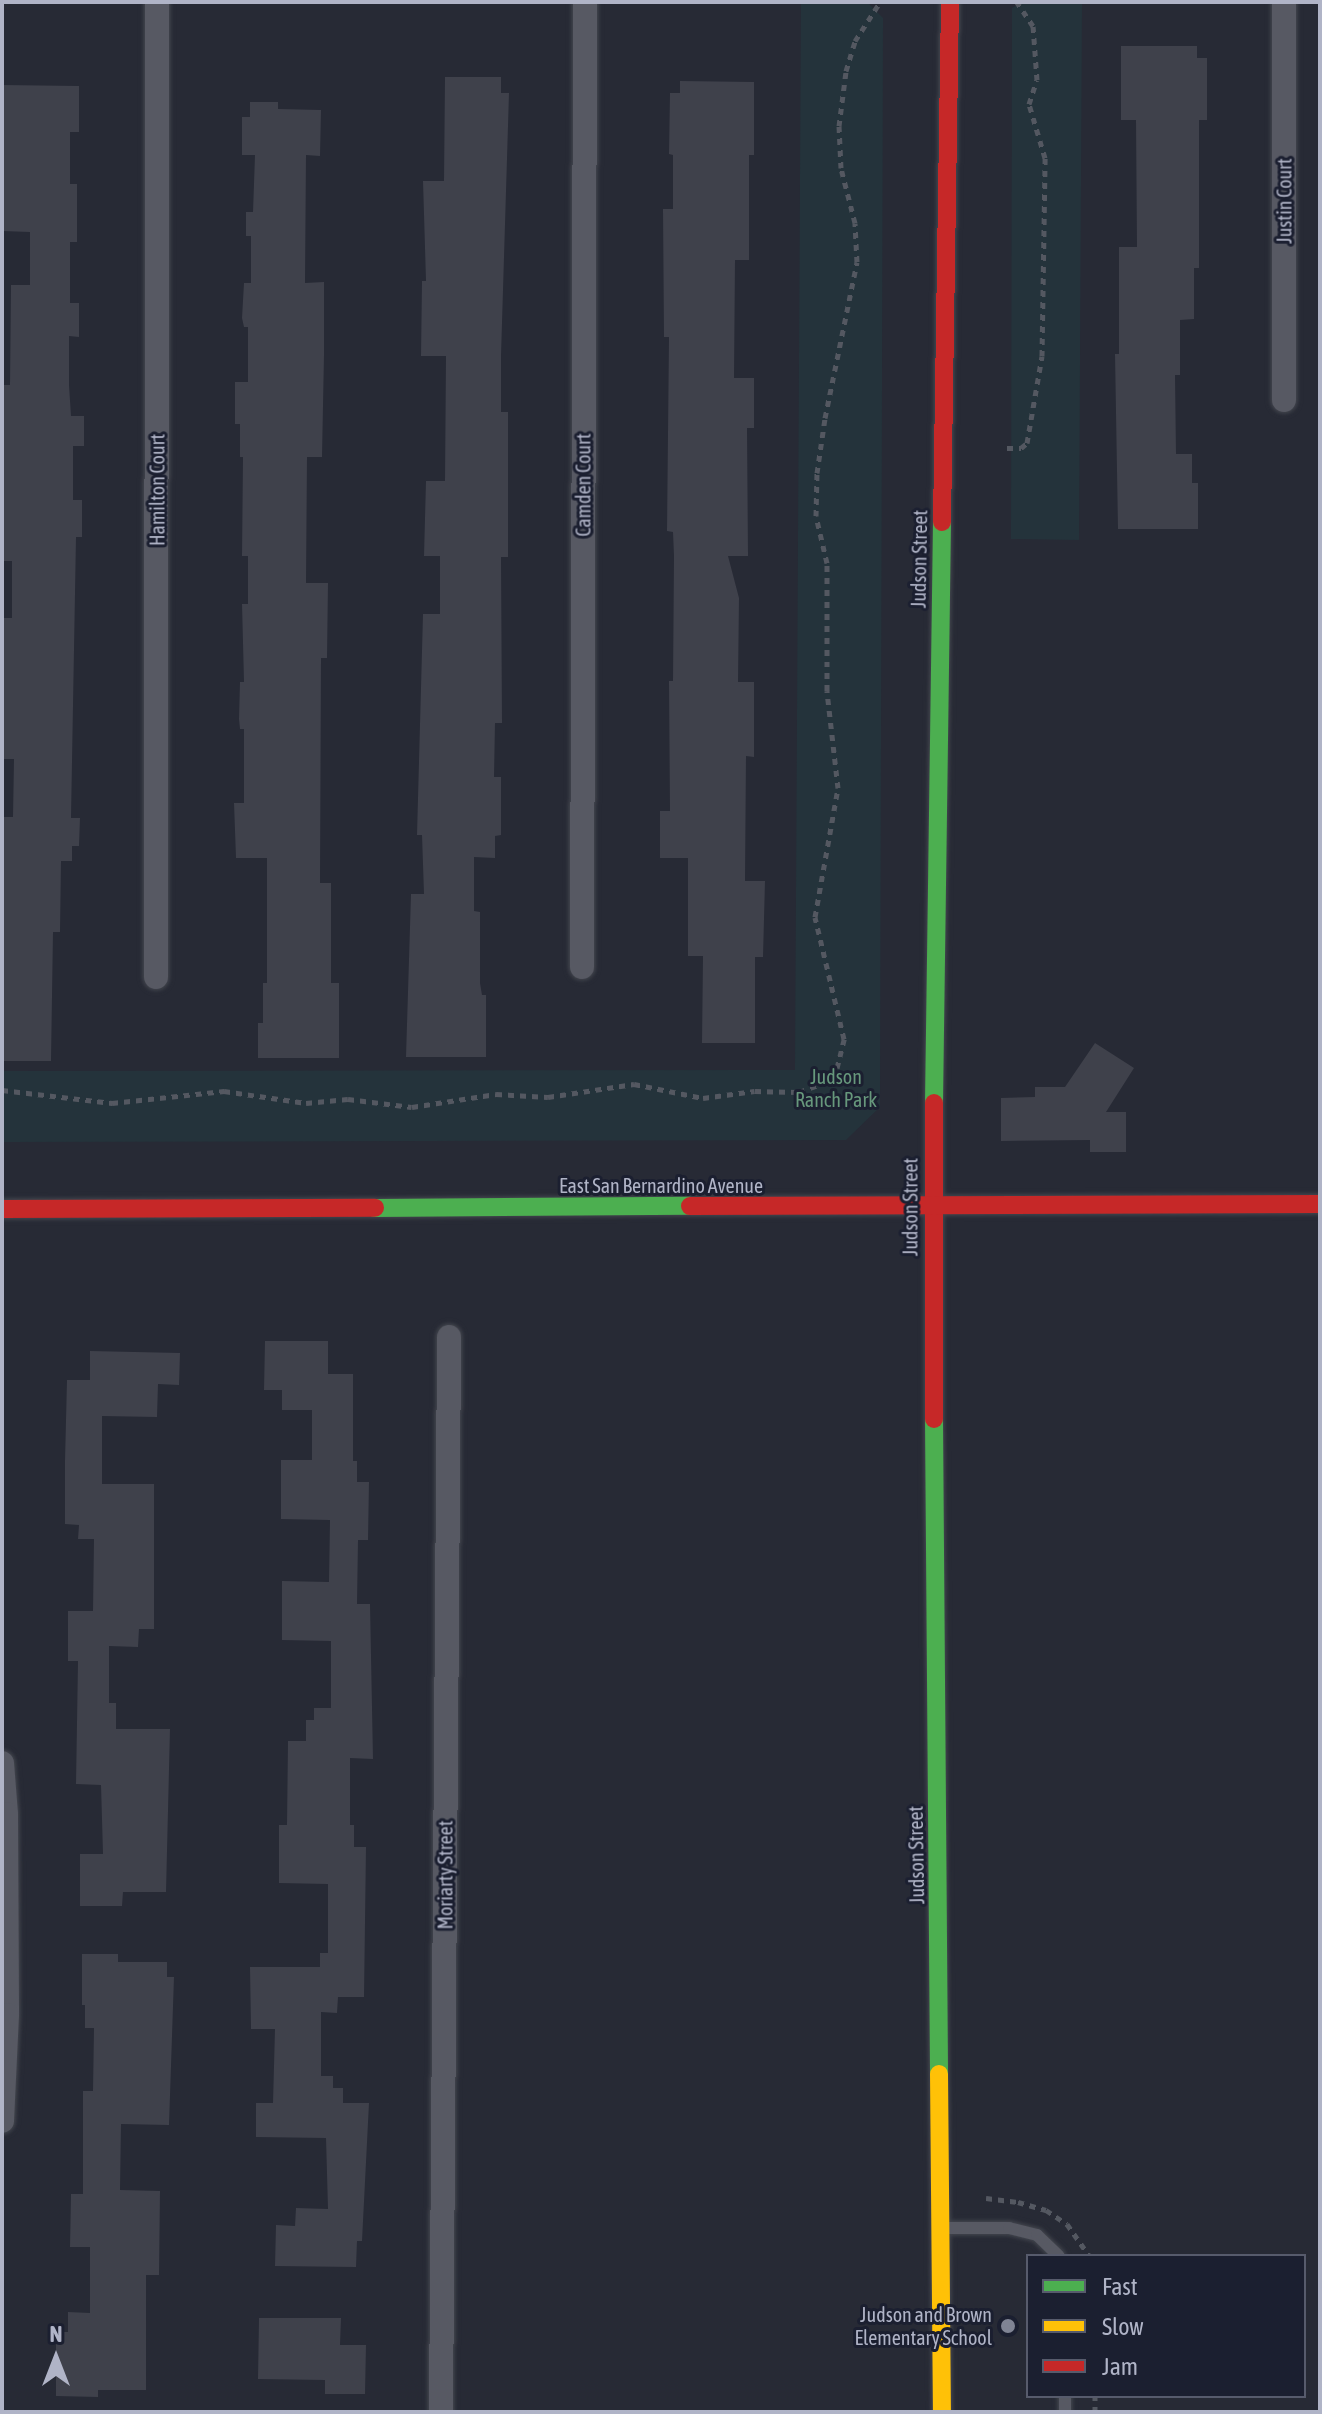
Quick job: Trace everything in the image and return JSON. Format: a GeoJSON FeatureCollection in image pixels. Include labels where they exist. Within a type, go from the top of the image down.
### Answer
{"type":"FeatureCollection","features":[{"type":"Feature","properties":{"kind":"street","name":"Hamilton Court"},"geometry":{"type":"LineString","coordinates":[[156,977],[157,2]]}},
{"type":"Feature","properties":{"kind":"street","name":"Camden Court"},"geometry":{"type":"LineString","coordinates":[[582,967],[585,2]]}},
{"type":"Feature","properties":{"kind":"street","name":"Judson Street"},"geometry":{"type":"LineString","coordinates":[[942,2412],[932,1207],[950,2]]}},
{"type":"Feature","properties":{"kind":"street","name":"Justin Court"},"geometry":{"type":"LineString","coordinates":[[1284,2],[1284,400]]}},
{"type":"Feature","properties":{"kind":"street","name":"East San Bernardino Avenue"},"geometry":{"type":"LineString","coordinates":[[2,1209],[1320,1204]]}},
{"type":"Feature","properties":{"kind":"street","name":"Moriarty Street"},"geometry":{"type":"LineString","coordinates":[[441,2412],[449,1337]]}},
{"type":"Feature","properties":{"kind":"street"},"geometry":{"type":"LineString","coordinates":[[2,1763],[6,1814],[7,1984],[2,2121]]}},
{"type":"Feature","properties":{"kind":"lane"},"geometry":{"type":"LineString","coordinates":[[941,2228],[1009,2228],[1037,2235],[1057,2254]]}},
{"type":"Feature","properties":{"kind":"path"},"geometry":{"type":"LineString","coordinates":[[2,1090],[112,1103],[224,1091],[306,1103],[348,1099],[412,1107],[496,1094],[548,1097],[634,1084],[703,1098],[755,1091],[799,1092],[821,1084],[837,1068],[844,1039],[815,917],[838,788],[827,691],[827,563],[816,516],[817,473],[857,262],[855,223],[841,168],[839,126],[846,71],[855,41],[880,2]]}},
{"type":"Feature","properties":{"kind":"path"},"geometry":{"type":"LineString","coordinates":[[1007,448],[1021,448],[1027,443],[1042,356],[1045,158],[1029,104],[1037,80],[1033,26],[1017,2]]}},
{"type":"Feature","properties":{"kind":"green space","name":"Judson Ranch Park"},"geometry":{"type":"Polygon","coordinates":[[[801,2],[867,2],[883,18],[880,1107],[846,1140],[2,1142],[2,1071],[795,1070],[801,2]]]}},
{"type":"Feature","properties":{"kind":"green space"},"geometry":{"type":"Polygon","coordinates":[[[1022,2],[1082,2],[1079,540],[1011,539],[1012,8],[1022,2]]]}},
{"type":"Feature","properties":{"kind":"building"},"geometry":{"type":"Polygon","coordinates":[[[1121,46],[1197,46],[1197,58],[1207,58],[1207,120],[1199,120],[1199,268],[1194,268],[1194,319],[1180,320],[1180,375],[1175,375],[1176,454],[1192,454],[1192,483],[1198,483],[1198,529],[1118,529],[1115,354],[1119,354],[1119,247],[1137,247],[1136,120],[1121,120],[1121,46]]]}},
{"type":"Feature","properties":{"kind":"building"},"geometry":{"type":"Polygon","coordinates":[[[445,77],[501,77],[501,93],[509,93],[501,356],[501,412],[508,412],[508,557],[501,557],[502,723],[495,723],[494,777],[501,777],[501,835],[495,836],[495,858],[474,857],[474,911],[480,912],[480,983],[482,995],[486,995],[486,1057],[406,1057],[411,894],[424,894],[422,835],[417,835],[423,614],[440,614],[440,556],[424,556],[426,481],[445,481],[446,356],[421,356],[422,281],[426,281],[423,181],[444,181],[445,77]]]}},
{"type":"Feature","properties":{"kind":"building"},"geometry":{"type":"Polygon","coordinates":[[[680,81],[754,82],[754,155],[749,155],[749,260],[735,260],[734,378],[754,378],[754,428],[747,428],[748,556],[728,556],[739,598],[738,682],[754,682],[754,757],[746,756],[745,881],[765,881],[763,957],[755,957],[755,1043],[702,1043],[703,956],[688,956],[688,858],[660,858],[660,811],[670,811],[669,681],[673,681],[674,556],[673,532],[667,531],[669,337],[664,337],[663,209],[673,209],[673,155],[669,154],[670,93],[680,93],[680,81]]]}},
{"type":"Feature","properties":{"kind":"building"},"geometry":{"type":"Polygon","coordinates":[[[2,85],[79,86],[79,132],[70,132],[70,184],[77,184],[77,242],[70,242],[70,303],[79,303],[79,337],[69,336],[69,385],[71,416],[84,416],[84,446],[73,446],[73,500],[82,500],[82,537],[76,537],[71,818],[80,818],[79,846],[72,846],[72,861],[61,861],[60,932],[53,932],[51,1061],[2,1061],[2,817],[13,817],[14,759],[2,759],[2,618],[12,618],[12,561],[2,561],[2,385],[10,385],[11,285],[30,285],[30,232],[2,231],[2,85]]]}},
{"type":"Feature","properties":{"kind":"building"},"geometry":{"type":"Polygon","coordinates":[[[250,102],[278,102],[278,109],[321,110],[320,156],[306,155],[305,283],[324,282],[324,355],[322,457],[307,457],[306,583],[328,583],[327,658],[321,658],[320,883],[331,883],[331,983],[339,983],[339,1058],[258,1058],[258,1023],[263,1023],[263,983],[267,983],[267,858],[236,858],[234,803],[244,803],[244,729],[240,729],[239,719],[240,682],[244,682],[242,604],[248,604],[248,556],[242,556],[243,457],[240,457],[240,424],[235,424],[235,382],[248,382],[248,327],[244,327],[242,318],[244,283],[251,283],[251,236],[246,236],[246,212],[253,212],[255,155],[242,155],[242,117],[250,117],[250,102]]]}},
{"type":"Feature","properties":{"kind":"building"},"geometry":{"type":"Polygon","coordinates":[[[1095,1043],[1134,1068],[1106,1112],[1126,1112],[1126,1152],[1090,1152],[1090,1140],[1001,1141],[1001,1098],[1035,1097],[1035,1087],[1065,1087],[1095,1043]]]}},
{"type":"Feature","properties":{"kind":"building"},"geometry":{"type":"Polygon","coordinates":[[[265,1341],[328,1341],[328,1374],[353,1374],[353,1461],[357,1461],[357,1482],[369,1482],[368,1540],[358,1540],[357,1604],[370,1604],[373,1759],[350,1758],[350,1825],[354,1825],[354,1847],[366,1847],[364,1997],[338,1997],[337,2013],[321,2012],[321,2076],[333,2076],[333,2088],[343,2088],[343,2103],[369,2103],[362,2241],[357,2241],[356,2267],[275,2266],[276,2225],[295,2226],[296,2208],[328,2209],[326,2138],[256,2137],[256,2103],[273,2103],[275,2029],[251,2029],[250,1967],[320,1967],[320,1953],[328,1953],[328,1884],[279,1883],[279,1825],[287,1825],[288,1741],[306,1741],[306,1720],[314,1720],[314,1708],[331,1708],[331,1641],[282,1640],[282,1581],[329,1582],[330,1520],[281,1519],[281,1460],[312,1460],[312,1410],[282,1410],[282,1390],[264,1390],[265,1341]]]}},
{"type":"Feature","properties":{"kind":"building"},"geometry":{"type":"Polygon","coordinates":[[[90,1351],[180,1353],[179,1385],[158,1384],[157,1417],[102,1416],[102,1484],[154,1484],[154,1629],[139,1629],[138,1647],[109,1646],[109,1703],[116,1703],[116,1729],[170,1729],[166,1892],[123,1892],[122,1906],[80,1906],[80,1854],[103,1854],[101,1785],[76,1784],[78,1661],[68,1661],[68,1611],[93,1611],[94,1539],[78,1539],[79,1525],[65,1524],[65,1461],[67,1380],[90,1380],[90,1351]]]}},
{"type":"Feature","properties":{"kind":"building"},"geometry":{"type":"Polygon","coordinates":[[[82,1954],[118,1954],[118,1962],[167,1962],[167,1977],[174,1977],[169,2125],[121,2124],[120,2190],[160,2191],[159,2275],[146,2275],[146,2390],[98,2390],[98,2397],[56,2396],[56,2332],[68,2332],[68,2312],[90,2313],[90,2247],[70,2247],[71,2194],[83,2194],[83,2091],[93,2091],[94,2028],[85,2028],[82,1954]]]}},
{"type":"Feature","properties":{"kind":"building"},"geometry":{"type":"Polygon","coordinates":[[[259,2318],[341,2318],[340,2345],[366,2345],[365,2394],[325,2394],[325,2380],[258,2379],[259,2318]]]}},
{"type":"Feature","properties":{"kind":"traffic: fast"},"geometry":{"type":"LineString","coordinates":[[934,1103],[942,522]]}},
{"type":"Feature","properties":{"kind":"traffic: fast"},"geometry":{"type":"LineString","coordinates":[[375,1208],[690,1206]]}},
{"type":"Feature","properties":{"kind":"traffic: fast"},"geometry":{"type":"LineString","coordinates":[[934,1419],[939,2074]]}},
{"type":"Feature","properties":{"kind":"traffic: slow"},"geometry":{"type":"LineString","coordinates":[[939,2074],[942,2412]]}},
{"type":"Feature","properties":{"kind":"traffic: jam"},"geometry":{"type":"LineString","coordinates":[[942,522],[950,2]]}},
{"type":"Feature","properties":{"kind":"traffic: jam"},"geometry":{"type":"LineString","coordinates":[[934,1103],[934,1419]]}},
{"type":"Feature","properties":{"kind":"traffic: jam"},"geometry":{"type":"LineString","coordinates":[[690,1206],[1320,1204]]}},
{"type":"Feature","properties":{"kind":"traffic: jam"},"geometry":{"type":"LineString","coordinates":[[2,1209],[375,1208]]}},
{"type":"Feature","properties":{"kind":"place","name":"Judson and Brown Elementary School"},"geometry":{"type":"Point","coordinates":[1008,2326]}}]}
